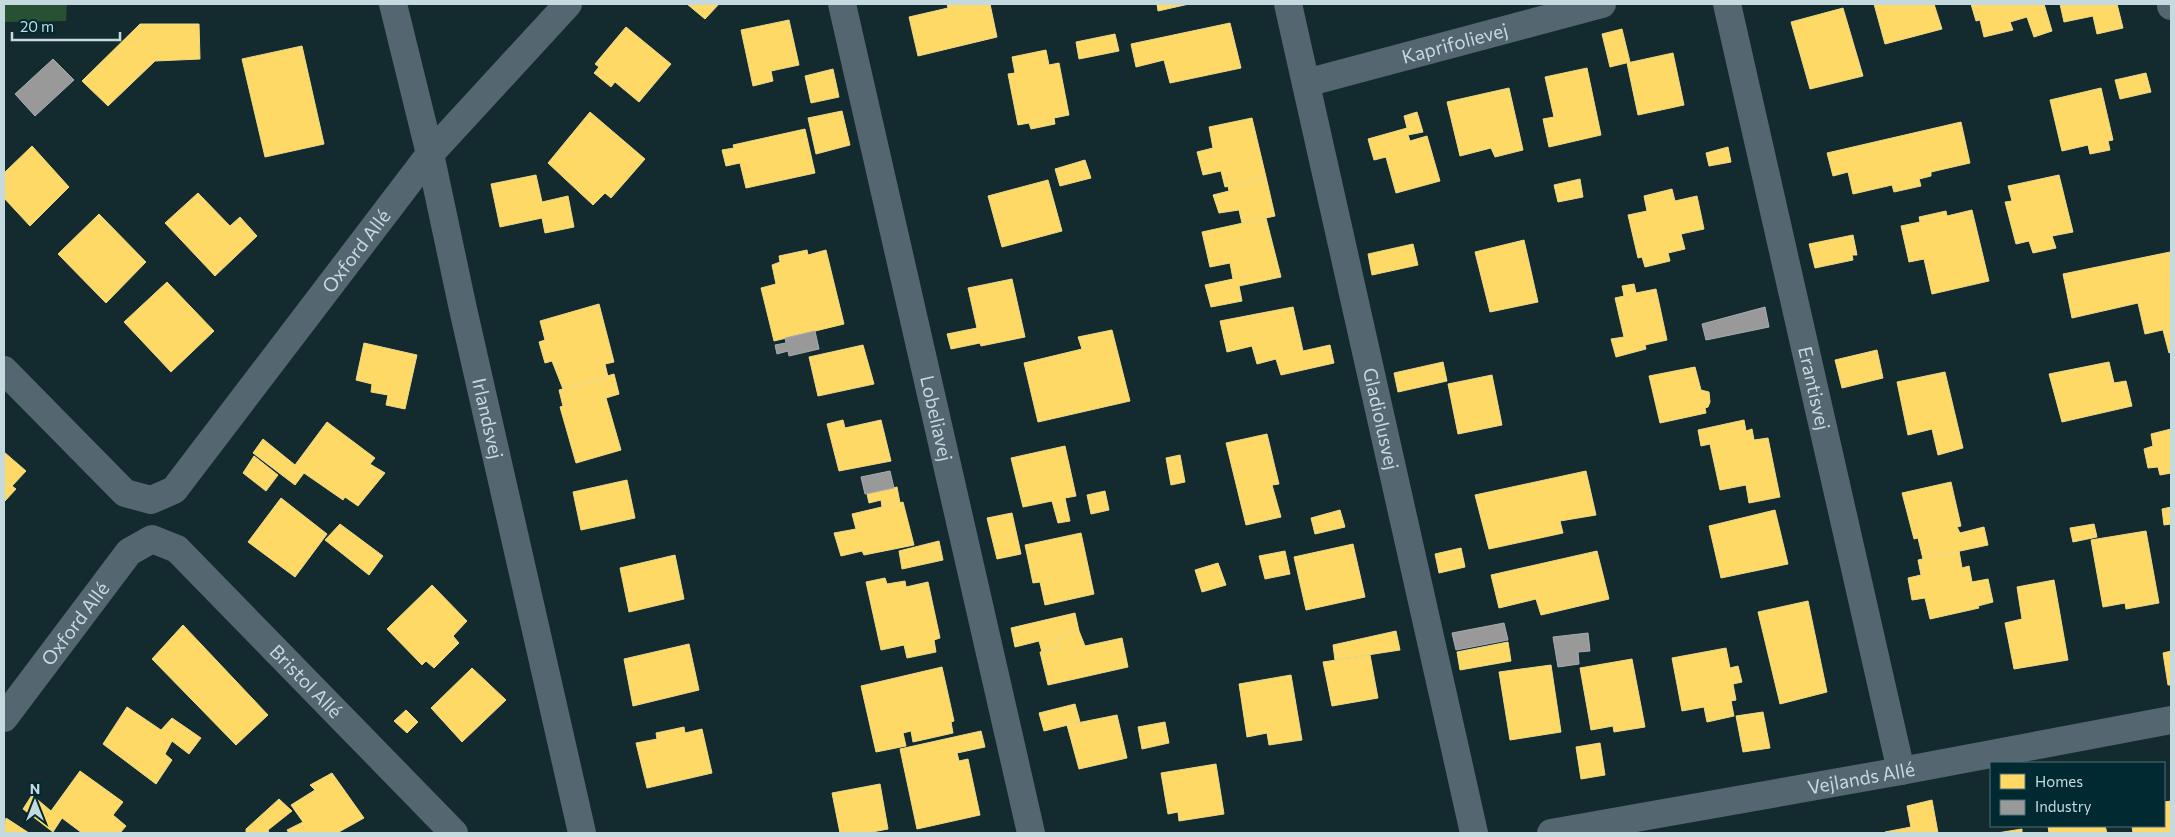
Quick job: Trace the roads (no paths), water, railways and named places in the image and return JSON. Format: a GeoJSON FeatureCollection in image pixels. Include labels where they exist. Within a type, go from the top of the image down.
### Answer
{"type":"FeatureCollection","features":[{"type":"Feature","properties":{"kind":"street","name":"Irlandsvej"},"geometry":{"type":"LineString","coordinates":[[393,4],[430,154],[463,309],[582,833]]}},
{"type":"Feature","properties":{"kind":"street","name":"Oxford Allé"},"geometry":{"type":"LineString","coordinates":[[4,370],[125,493],[150,500],[174,490],[430,154],[568,4]]}},
{"type":"Feature","properties":{"kind":"street","name":"Lobeliavej"},"geometry":{"type":"LineString","coordinates":[[842,4],[1031,833]]}},
{"type":"Feature","properties":{"kind":"street","name":"Gladiolusvej"},"geometry":{"type":"LineString","coordinates":[[1288,4],[1474,833]]}},
{"type":"Feature","properties":{"kind":"street","name":"Kaprifolievej"},"geometry":{"type":"LineString","coordinates":[[1306,84],[1602,4]]}},
{"type":"Feature","properties":{"kind":"street","name":"Erantisvej"},"geometry":{"type":"LineString","coordinates":[[1727,4],[1901,771]]}},
{"type":"Feature","properties":{"kind":"street","name":"Oxford Allé"},"geometry":{"type":"LineString","coordinates":[[4,718],[129,552],[152,539]]}},
{"type":"Feature","properties":{"kind":"street","name":"Bristol Allé"},"geometry":{"type":"LineString","coordinates":[[152,539],[177,549],[454,833]]}},
{"type":"Feature","properties":{"kind":"street","name":"Vejlands Allé"},"geometry":{"type":"LineString","coordinates":[[1551,833],[1901,771],[2171,720]]}}]}
